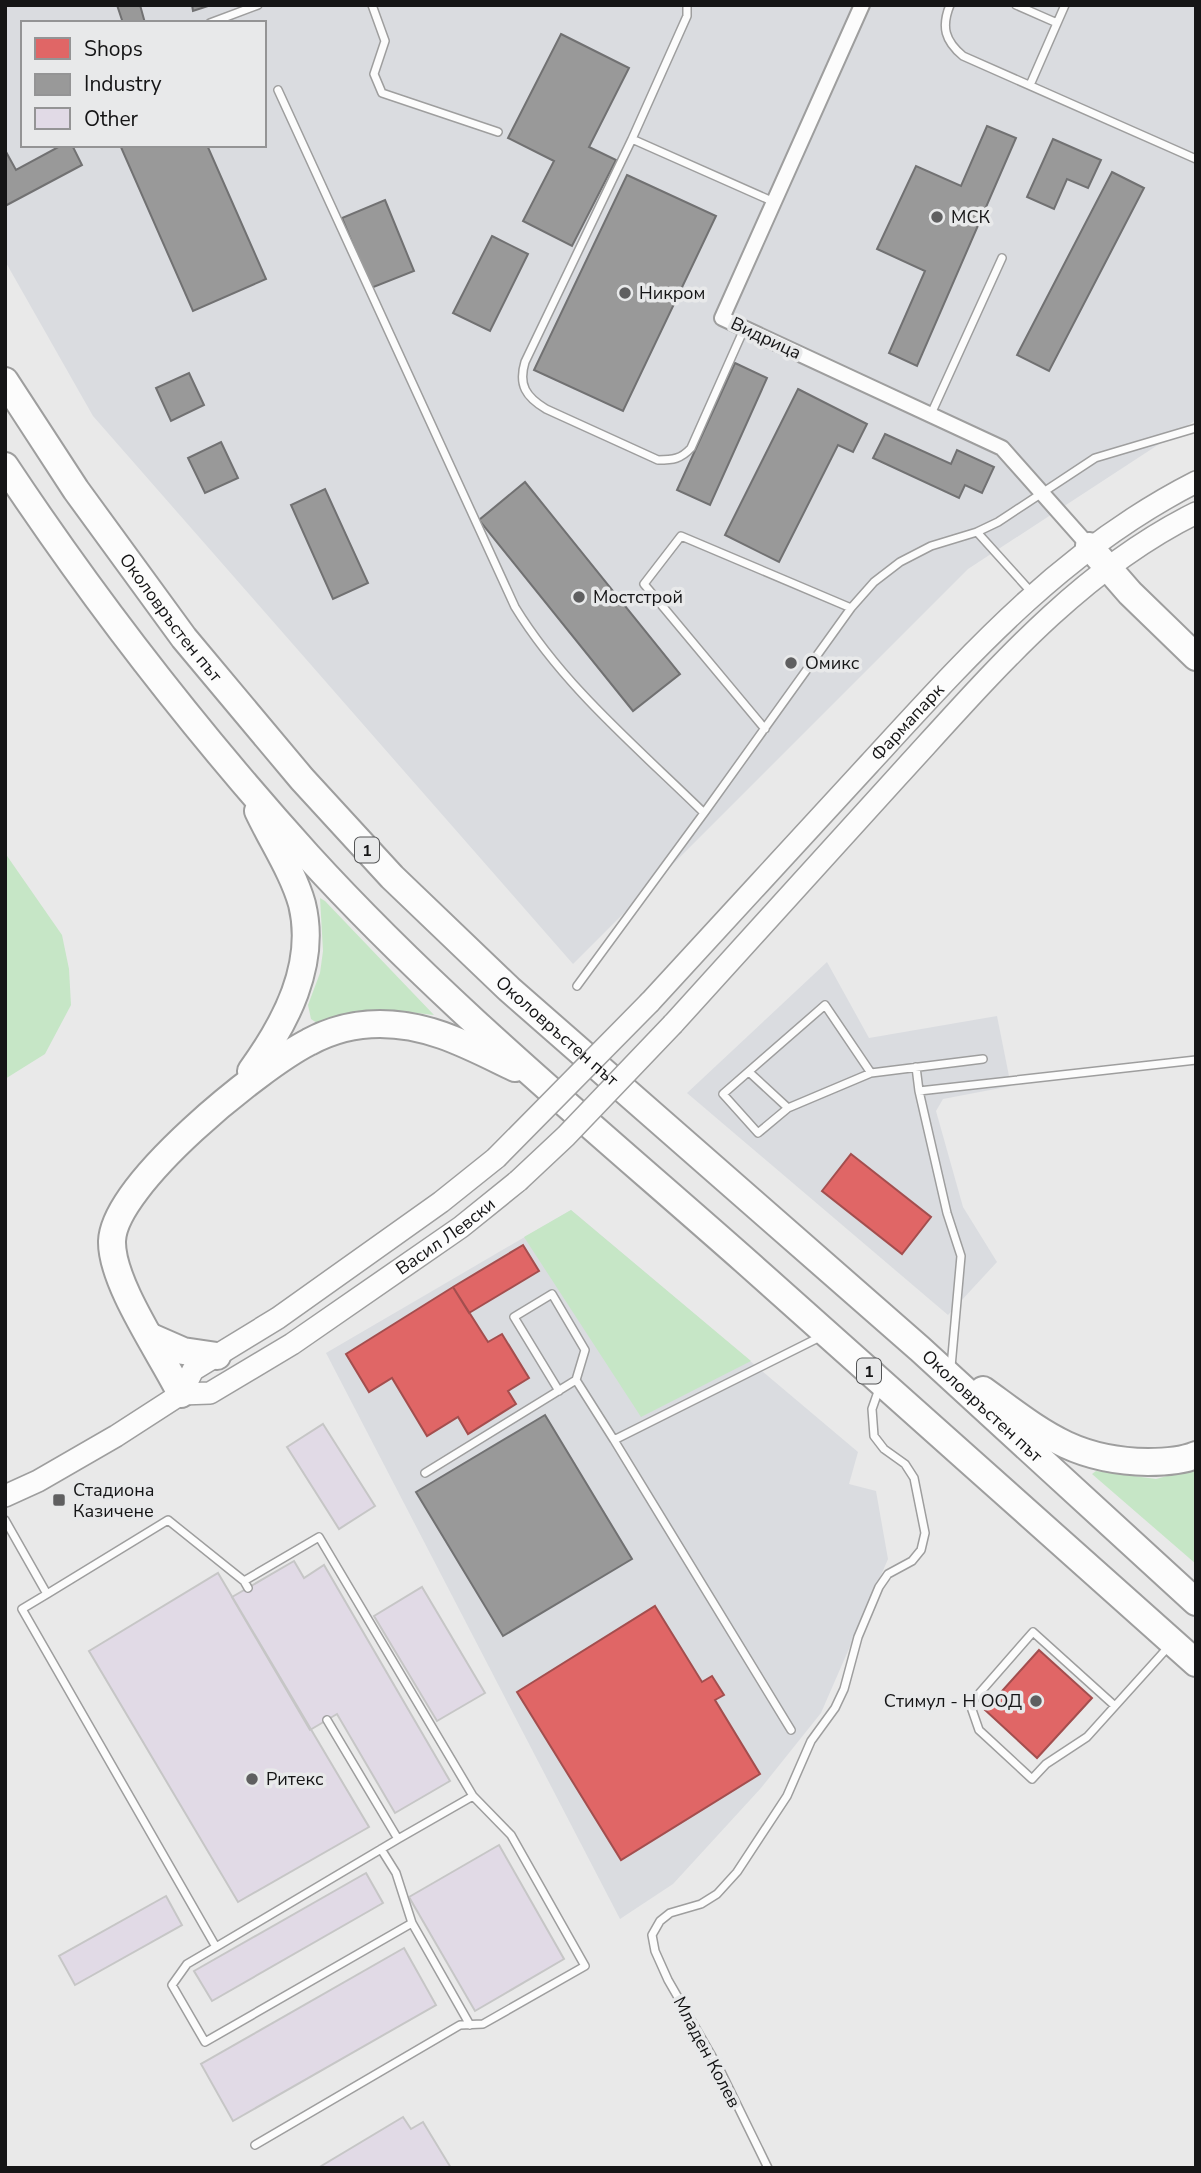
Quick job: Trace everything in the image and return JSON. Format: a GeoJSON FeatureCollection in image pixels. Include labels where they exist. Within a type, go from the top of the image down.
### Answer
{"type":"FeatureCollection","features":[{"type":"Feature","properties":{"kind":"highway","name":"Околовръстен път"},"geometry":{"type":"LineString","coordinates":[[5,381],[76,490],[184,638],[302,779],[392,877],[509,989],[628,1097],[920,1349],[1049,1471],[1196,1602]]}},
{"type":"Feature","properties":{"kind":"highway","name":"1"},"geometry":{"type":"LineString","coordinates":[[5,466],[73,565],[148,665],[308,856],[397,946],[541,1081],[1196,1663]]}},
{"type":"Feature","properties":{"kind":"highway"},"geometry":{"type":"LineString","coordinates":[[1089,547],[1196,657]]}},
{"type":"Feature","properties":{"kind":"highway"},"geometry":{"type":"LineString","coordinates":[[237,1089],[286,1016],[299,982],[305,948],[302,904],[245,783]]}},
{"type":"Feature","properties":{"kind":"highway"},"geometry":{"type":"LineString","coordinates":[[181,1394],[124,1287],[115,1262],[112,1240],[117,1218],[132,1195],[237,1089],[311,1041],[344,1028],[379,1024],[416,1026],[448,1036],[541,1081]]}},
{"type":"Feature","properties":{"kind":"highway"},"geometry":{"type":"LineString","coordinates":[[151,1337],[183,1351],[217,1356]]}},
{"type":"Feature","properties":{"kind":"highway"},"geometry":{"type":"LineString","coordinates":[[920,1349],[951,1367],[1036,1428],[1078,1452],[1120,1462],[1157,1462],[1196,1455]]}},
{"type":"Feature","properties":{"kind":"street","name":"Видрица"},"geometry":{"type":"LineString","coordinates":[[862,5],[722,318],[1002,448],[1089,547]]}},
{"type":"Feature","properties":{"kind":"street","name":"Фармапарк"},"geometry":{"type":"LineString","coordinates":[[650,1002],[906,723],[1033,594],[1089,547],[1196,482]]}},
{"type":"Feature","properties":{"kind":"street","name":"Фармапарк"},"geometry":{"type":"LineString","coordinates":[[673,1024],[992,675],[1054,613],[1107,568],[1192,518]]}},
{"type":"Feature","properties":{"kind":"street","name":"Васил Левски"},"geometry":{"type":"LineString","coordinates":[[181,1394],[193,1370],[278,1318],[391,1238],[496,1158],[650,1002]]}},
{"type":"Feature","properties":{"kind":"street","name":"Васил Левски"},"geometry":{"type":"LineString","coordinates":[[5,1496],[94,1449],[181,1394],[210,1393],[292,1344],[461,1227],[518,1181],[566,1136],[673,1024]]}},
{"type":"Feature","properties":{"kind":"lane"},"geometry":{"type":"LineString","coordinates":[[215,21],[258,5]]}},
{"type":"Feature","properties":{"kind":"lane"},"geometry":{"type":"LineString","coordinates":[[372,5],[385,41],[374,74],[382,93],[498,132]]}},
{"type":"Feature","properties":{"kind":"lane"},"geometry":{"type":"LineString","coordinates":[[687,5],[687,16],[632,139],[525,362],[522,374],[524,390],[532,401],[545,409],[659,460],[672,460],[683,456],[691,448],[744,328]]}},
{"type":"Feature","properties":{"kind":"lane"},"geometry":{"type":"LineString","coordinates":[[950,5],[944,19],[944,33],[952,47],[963,56],[1196,159]]}},
{"type":"Feature","properties":{"kind":"lane"},"geometry":{"type":"LineString","coordinates":[[1016,5],[1057,23]]}},
{"type":"Feature","properties":{"kind":"lane"},"geometry":{"type":"LineString","coordinates":[[1030,85],[1065,5]]}},
{"type":"Feature","properties":{"kind":"lane"},"geometry":{"type":"LineString","coordinates":[[278,90],[515,607],[534,638],[572,684],[704,813]]}},
{"type":"Feature","properties":{"kind":"lane"},"geometry":{"type":"LineString","coordinates":[[632,139],[774,202]]}},
{"type":"Feature","properties":{"kind":"lane"},"geometry":{"type":"LineString","coordinates":[[930,415],[1002,258]]}},
{"type":"Feature","properties":{"kind":"lane"},"geometry":{"type":"LineString","coordinates":[[577,986],[851,608],[874,582],[900,562],[931,546],[977,532],[1095,458],[1196,428]]}},
{"type":"Feature","properties":{"kind":"lane"},"geometry":{"type":"LineString","coordinates":[[977,532],[1033,594]]}},
{"type":"Feature","properties":{"kind":"lane"},"geometry":{"type":"LineString","coordinates":[[765,729],[644,584],[681,536],[851,608]]}},
{"type":"Feature","properties":{"kind":"lane"},"geometry":{"type":"LineString","coordinates":[[871,1073],[825,1005],[723,1094],[758,1133],[788,1108],[871,1073],[983,1059]]}},
{"type":"Feature","properties":{"kind":"lane"},"geometry":{"type":"LineString","coordinates":[[919,1091],[1196,1060]]}},
{"type":"Feature","properties":{"kind":"lane"},"geometry":{"type":"LineString","coordinates":[[916,1067],[947,1213],[961,1256],[951,1367]]}},
{"type":"Feature","properties":{"kind":"lane"},"geometry":{"type":"LineString","coordinates":[[749,1072],[788,1108]]}},
{"type":"Feature","properties":{"kind":"lane"},"geometry":{"type":"LineString","coordinates":[[425,1473],[559,1391],[576,1380],[585,1350],[552,1294],[514,1317],[559,1391]]}},
{"type":"Feature","properties":{"kind":"lane"},"geometry":{"type":"LineString","coordinates":[[614,1440],[828,1334]]}},
{"type":"Feature","properties":{"kind":"lane"},"geometry":{"type":"LineString","coordinates":[[576,1380],[791,1730]]}},
{"type":"Feature","properties":{"kind":"lane","name":"Младен Колев"},"geometry":{"type":"LineString","coordinates":[[768,2168],[721,2072],[668,1980],[655,1951],[652,1935],[660,1921],[670,1913],[701,1904],[737,1872],[788,1796],[811,1741],[839,1699],[851,1657],[879,1587],[888,1574],[912,1561],[921,1550],[925,1533],[914,1478],[905,1464],[884,1450],[874,1436],[872,1409],[881,1382]]}},
{"type":"Feature","properties":{"kind":"lane"},"geometry":{"type":"LineString","coordinates":[[5,1520],[47,1594]]}},
{"type":"Feature","properties":{"kind":"lane"},"geometry":{"type":"LineString","coordinates":[[216,1947],[22,1609],[168,1520],[246,1585],[319,1537],[473,1796],[511,1835],[585,1966],[483,2024],[460,2025],[255,2145]]}},
{"type":"Feature","properties":{"kind":"lane"},"geometry":{"type":"LineString","coordinates":[[1115,1706],[1033,1632],[970,1704],[979,1730],[1032,1779],[1046,1764],[1087,1737],[1115,1706],[1172,1642]]}},
{"type":"Feature","properties":{"kind":"lane"},"geometry":{"type":"LineString","coordinates":[[327,1720],[398,1839]]}},
{"type":"Feature","properties":{"kind":"lane"},"geometry":{"type":"LineString","coordinates":[[412,1923],[205,2042],[172,1985],[187,1964],[473,1796]]}},
{"type":"Feature","properties":{"kind":"lane"},"geometry":{"type":"LineString","coordinates":[[381,1849],[396,1873],[412,1923],[470,2025]]}},
{"type":"Feature","properties":{"kind":"shaded area"},"geometry":{"type":"Polygon","coordinates":[[[5,5],[1196,5],[1196,420],[968,569],[573,964],[93,416],[5,261],[5,5]]]}},
{"type":"Feature","properties":{"kind":"shaded area"},"geometry":{"type":"Polygon","coordinates":[[[827,962],[869,1038],[997,1016],[1011,1086],[943,1099],[936,1111],[963,1207],[997,1262],[948,1315],[687,1093],[827,962]]]}},
{"type":"Feature","properties":{"kind":"shaded area"},"geometry":{"type":"Polygon","coordinates":[[[571,1210],[858,1452],[849,1484],[876,1491],[888,1559],[821,1713],[761,1788],[673,1884],[620,1919],[326,1353],[571,1210]]]}},
{"type":"Feature","properties":{"kind":"green space"},"geometry":{"type":"Polygon","coordinates":[[[5,853],[62,935],[69,969],[71,1005],[45,1054],[5,1079],[5,853]]]}},
{"type":"Feature","properties":{"kind":"green space"},"geometry":{"type":"Polygon","coordinates":[[[320,898],[434,1015],[400,1011],[360,1014],[320,1025],[311,1019],[308,1005],[320,973],[323,951],[320,898]]]}},
{"type":"Feature","properties":{"kind":"green space"},"geometry":{"type":"Polygon","coordinates":[[[571,1210],[751,1361],[641,1417],[524,1237],[571,1210]]]}},
{"type":"Feature","properties":{"kind":"green space"},"geometry":{"type":"Polygon","coordinates":[[[1196,1468],[1196,1564],[1092,1474],[1096,1471],[1156,1479],[1196,1468]]]}},
{"type":"Feature","properties":{"kind":"building: Shops"},"geometry":{"type":"Polygon","coordinates":[[[851,1154],[931,1217],[902,1254],[822,1191],[851,1154]]]}},
{"type":"Feature","properties":{"kind":"building: Shops"},"geometry":{"type":"Polygon","coordinates":[[[523,1245],[539,1271],[469,1313],[453,1287],[523,1245]]]}},
{"type":"Feature","properties":{"kind":"building: Shops"},"geometry":{"type":"Polygon","coordinates":[[[453,1287],[488,1342],[502,1334],[529,1378],[508,1391],[516,1404],[468,1434],[458,1417],[427,1436],[392,1378],[369,1392],[346,1354],[453,1287]]]}},
{"type":"Feature","properties":{"kind":"building: Shops"},"geometry":{"type":"Polygon","coordinates":[[[655,1606],[702,1682],[712,1676],[724,1695],[715,1700],[760,1774],[621,1860],[517,1692],[655,1606]]]}},
{"type":"Feature","properties":{"kind":"building: Shops"},"geometry":{"type":"Polygon","coordinates":[[[1039,1650],[1092,1698],[1037,1758],[985,1710],[1039,1650]]]}},
{"type":"Feature","properties":{"kind":"building: Industry"},"geometry":{"type":"Polygon","coordinates":[[[117,5],[140,5],[144,21],[122,21],[117,5]]]}},
{"type":"Feature","properties":{"kind":"building: Industry"},"geometry":{"type":"Polygon","coordinates":[[[192,5],[211,5],[193,11],[192,5]]]}},
{"type":"Feature","properties":{"kind":"building: Industry"},"geometry":{"type":"Polygon","coordinates":[[[561,34],[629,68],[589,147],[616,160],[572,246],[523,221],[554,161],[508,138],[561,34]]]}},
{"type":"Feature","properties":{"kind":"building: Industry","name":"МСК"},"geometry":{"type":"Polygon","coordinates":[[[987,126],[1016,138],[917,366],[889,353],[925,271],[877,249],[916,166],[961,186],[987,126]]]}},
{"type":"Feature","properties":{"kind":"building: Industry"},"geometry":{"type":"Polygon","coordinates":[[[1053,139],[1101,160],[1088,188],[1067,179],[1054,209],[1027,197],[1053,139]]]}},
{"type":"Feature","properties":{"kind":"building: Industry"},"geometry":{"type":"Polygon","coordinates":[[[58,147],[73,147],[82,165],[5,206],[5,150],[16,170],[58,147]]]}},
{"type":"Feature","properties":{"kind":"building: Industry"},"geometry":{"type":"Polygon","coordinates":[[[121,147],[208,147],[266,279],[193,311],[121,147]]]}},
{"type":"Feature","properties":{"kind":"building: Industry"},"geometry":{"type":"Polygon","coordinates":[[[1112,172],[1144,188],[1049,371],[1017,355],[1112,172]]]}},
{"type":"Feature","properties":{"kind":"building: Industry","name":"Никром"},"geometry":{"type":"Polygon","coordinates":[[[627,175],[716,216],[623,411],[534,370],[627,175]]]}},
{"type":"Feature","properties":{"kind":"building: Industry"},"geometry":{"type":"Polygon","coordinates":[[[385,200],[414,271],[371,288],[342,218],[385,200]]]}},
{"type":"Feature","properties":{"kind":"building: Industry"},"geometry":{"type":"Polygon","coordinates":[[[492,236],[528,254],[490,331],[453,313],[492,236]]]}},
{"type":"Feature","properties":{"kind":"building: Industry"},"geometry":{"type":"Polygon","coordinates":[[[735,363],[767,378],[710,505],[677,490],[735,363]]]}},
{"type":"Feature","properties":{"kind":"building: Industry"},"geometry":{"type":"Polygon","coordinates":[[[189,373],[204,405],[171,421],[156,388],[189,373]]]}},
{"type":"Feature","properties":{"kind":"building: Industry"},"geometry":{"type":"Polygon","coordinates":[[[798,389],[867,424],[853,452],[838,445],[779,562],[725,535],[798,389]]]}},
{"type":"Feature","properties":{"kind":"building: Industry"},"geometry":{"type":"Polygon","coordinates":[[[885,434],[951,464],[957,450],[994,467],[982,493],[965,485],[959,498],[873,458],[885,434]]]}},
{"type":"Feature","properties":{"kind":"building: Industry"},"geometry":{"type":"Polygon","coordinates":[[[221,442],[238,478],[205,493],[188,458],[221,442]]]}},
{"type":"Feature","properties":{"kind":"building: Industry","name":"Мостстрой"},"geometry":{"type":"Polygon","coordinates":[[[525,482],[680,674],[633,711],[479,520],[525,482]]]}},
{"type":"Feature","properties":{"kind":"building: Industry"},"geometry":{"type":"Polygon","coordinates":[[[325,489],[368,583],[333,599],[291,505],[325,489]]]}},
{"type":"Feature","properties":{"kind":"building: Industry"},"geometry":{"type":"Polygon","coordinates":[[[545,1415],[632,1559],[503,1636],[416,1492],[545,1415]]]}},
{"type":"Feature","properties":{"kind":"building: Other"},"geometry":{"type":"Polygon","coordinates":[[[323,1424],[375,1506],[339,1529],[287,1447],[323,1424]]]}},
{"type":"Feature","properties":{"kind":"building: Other"},"geometry":{"type":"Polygon","coordinates":[[[294,1561],[304,1578],[324,1565],[450,1781],[395,1813],[337,1714],[310,1730],[232,1597],[294,1561]]]}},
{"type":"Feature","properties":{"kind":"building: Other","name":"Ритекс"},"geometry":{"type":"Polygon","coordinates":[[[218,1573],[369,1827],[238,1902],[89,1651],[218,1573]]]}},
{"type":"Feature","properties":{"kind":"building: Other"},"geometry":{"type":"Polygon","coordinates":[[[422,1587],[485,1693],[437,1721],[374,1616],[422,1587]]]}},
{"type":"Feature","properties":{"kind":"building: Other"},"geometry":{"type":"Polygon","coordinates":[[[499,1845],[564,1959],[475,2011],[409,1897],[499,1845]]]}},
{"type":"Feature","properties":{"kind":"building: Other"},"geometry":{"type":"Polygon","coordinates":[[[366,1873],[383,1903],[212,2001],[194,1971],[366,1873]]]}},
{"type":"Feature","properties":{"kind":"building: Other"},"geometry":{"type":"Polygon","coordinates":[[[166,1896],[182,1925],[75,1985],[59,1956],[166,1896]]]}},
{"type":"Feature","properties":{"kind":"building: Other"},"geometry":{"type":"Polygon","coordinates":[[[404,1948],[436,2005],[233,2121],[201,2064],[404,1948]]]}},
{"type":"Feature","properties":{"kind":"building: Other"},"geometry":{"type":"Polygon","coordinates":[[[403,2117],[411,2129],[423,2122],[451,2168],[318,2168],[403,2117]]]}},
{"type":"Feature","properties":{"kind":"place","name":"МСК"},"geometry":{"type":"Point","coordinates":[937,217]}},
{"type":"Feature","properties":{"kind":"place","name":"Никром"},"geometry":{"type":"Point","coordinates":[625,293]}},
{"type":"Feature","properties":{"kind":"place","name":"Мостстрой"},"geometry":{"type":"Point","coordinates":[579,597]}},
{"type":"Feature","properties":{"kind":"place","name":"Омикс"},"geometry":{"type":"Point","coordinates":[791,663]}},
{"type":"Feature","properties":{"kind":"place","name":"Стадиона Казичене"},"geometry":{"type":"Point","coordinates":[59,1500]}},
{"type":"Feature","properties":{"kind":"place","name":"Стимул - Н ООД"},"geometry":{"type":"Point","coordinates":[1036,1701]}},
{"type":"Feature","properties":{"kind":"place","name":"Ритекс"},"geometry":{"type":"Point","coordinates":[252,1779]}}]}
